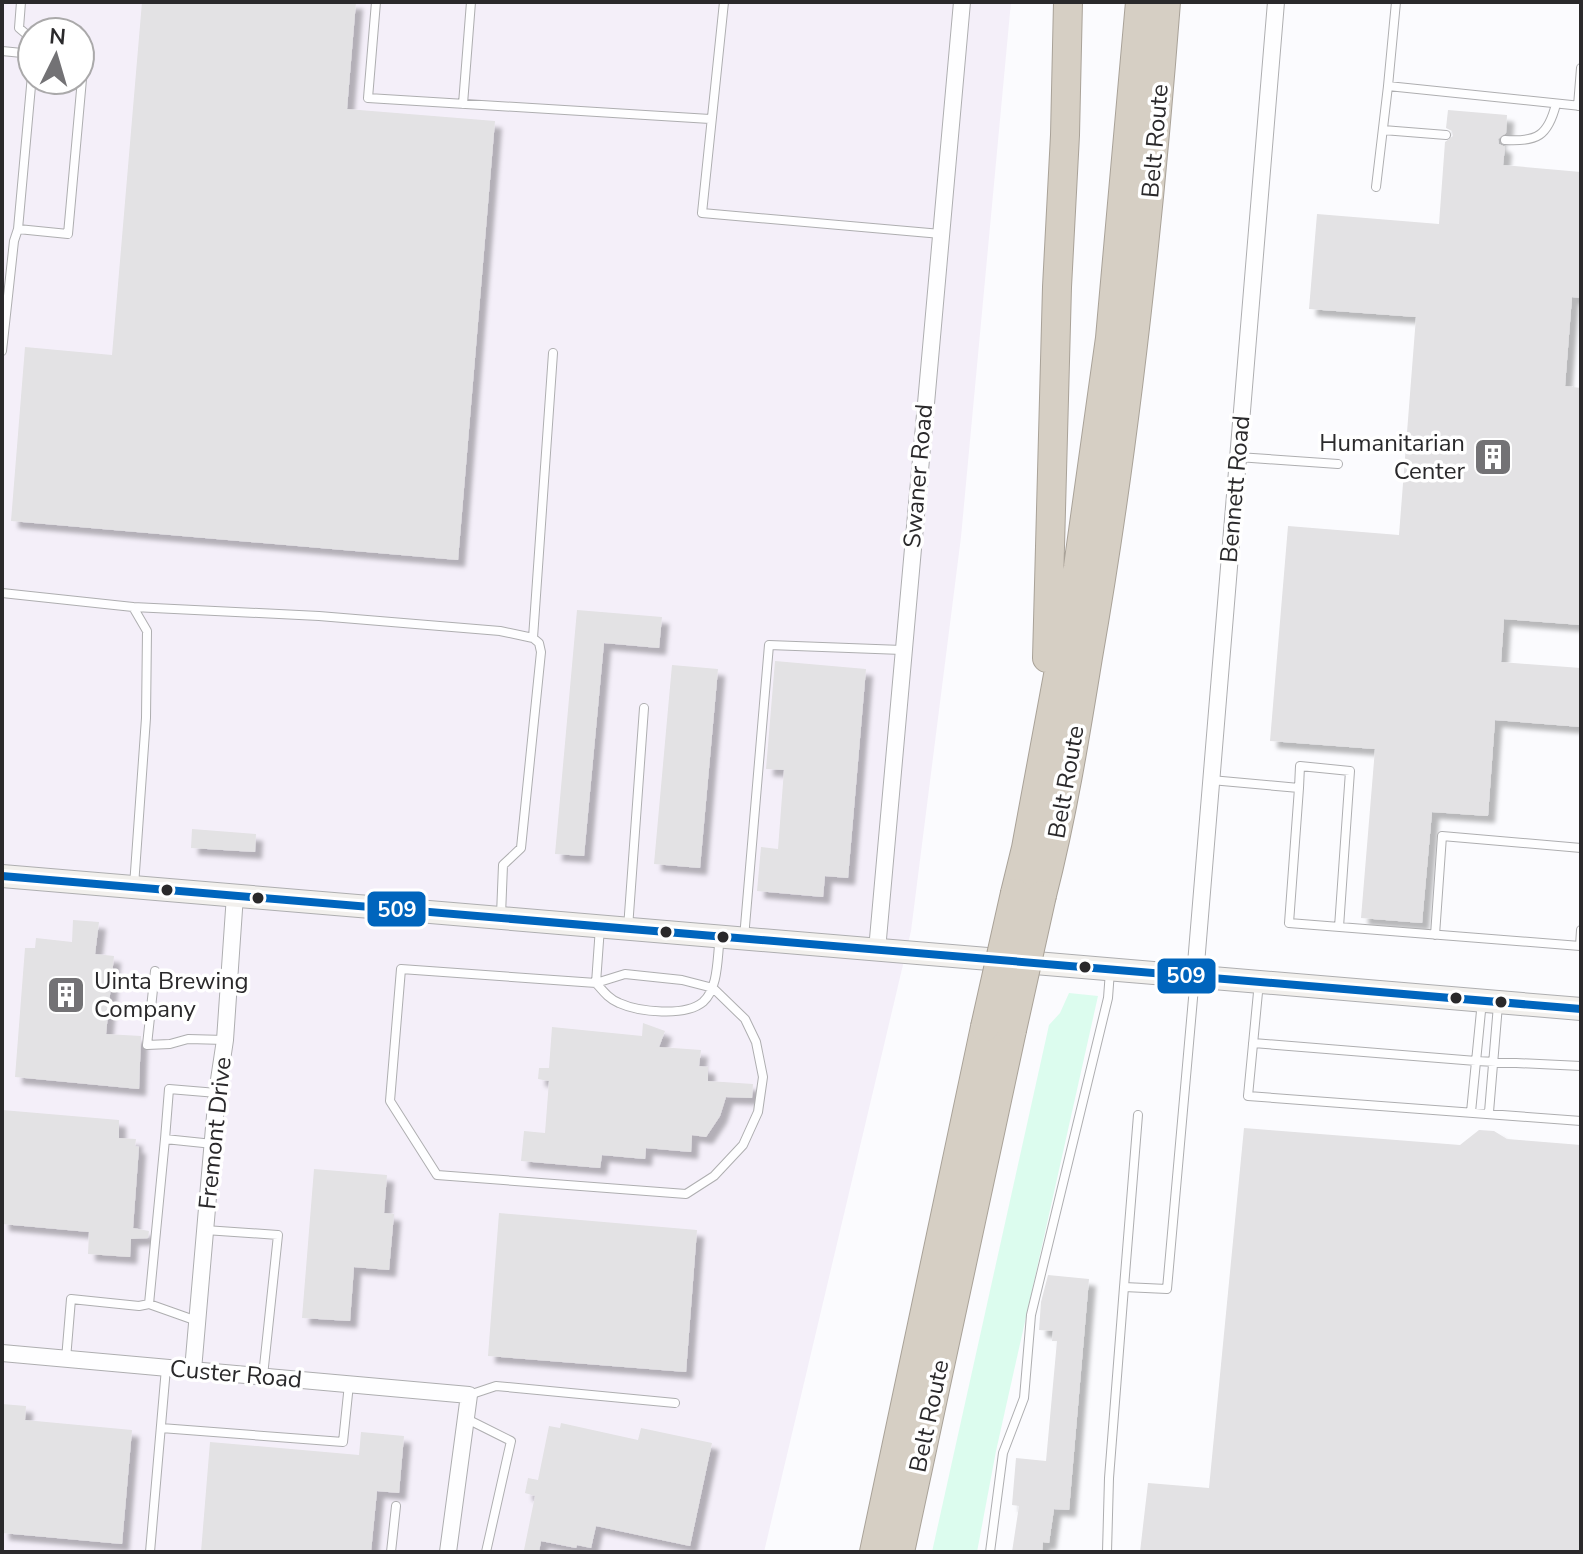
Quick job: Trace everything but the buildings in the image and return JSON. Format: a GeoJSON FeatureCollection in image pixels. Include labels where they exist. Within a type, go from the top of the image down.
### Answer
{"type":"FeatureCollection","features":[{"type":"Feature","properties":{"kind":"highway"},"geometry":{"type":"LineString","coordinates":[[1045,750],[1068,2]]}},
{"type":"Feature","properties":{"kind":"highway","name":"Belt Route"},"geometry":{"type":"LineString","coordinates":[[1029,894],[1045,750],[1078,567],[1110,338],[1140,2]]}},
{"type":"Feature","properties":{"kind":"highway","name":"Belt Route"},"geometry":{"type":"LineString","coordinates":[[874,1552],[1029,894],[1070,761],[1113,511],[1136,342],[1166,2]]}},
{"type":"Feature","properties":{"kind":"highway"},"geometry":{"type":"LineString","coordinates":[[1160,79],[1175,2]]}},
{"type":"Feature","properties":{"kind":"highway","name":"Belt Route"},"geometry":{"type":"LineString","coordinates":[[900,1552],[999,1028]]}},
{"type":"Feature","properties":{"kind":"highway"},"geometry":{"type":"LineString","coordinates":[[907,1552],[909,1512]]}},
{"type":"Feature","properties":{"kind":"street","name":"Swaner Road"},"geometry":{"type":"LineString","coordinates":[[877,950],[962,2]]}},
{"type":"Feature","properties":{"kind":"street","name":"Bennett Road"},"geometry":{"type":"LineString","coordinates":[[1195,976],[1276,2]]}},
{"type":"Feature","properties":{"kind":"street"},"geometry":{"type":"LineString","coordinates":[[2,876],[1581,1009]]}},
{"type":"Feature","properties":{"kind":"street","name":"Fremont Drive"},"geometry":{"type":"LineString","coordinates":[[193,1370],[217,1093],[225,1040],[235,895]]}},
{"type":"Feature","properties":{"kind":"street","name":"Custer Road"},"geometry":{"type":"LineString","coordinates":[[2,1353],[469,1395]]}},
{"type":"Feature","properties":{"kind":"street"},"geometry":{"type":"LineString","coordinates":[[448,1552],[469,1395]]}},
{"type":"Feature","properties":{"kind":"lane"},"geometry":{"type":"LineString","coordinates":[[376,2],[368,98],[710,119]]}},
{"type":"Feature","properties":{"kind":"lane"},"geometry":{"type":"LineString","coordinates":[[463,104],[471,2]]}},
{"type":"Feature","properties":{"kind":"lane"},"geometry":{"type":"LineString","coordinates":[[724,2],[702,213],[941,234]]}},
{"type":"Feature","properties":{"kind":"lane"},"geometry":{"type":"LineString","coordinates":[[1376,187],[1396,2]]}},
{"type":"Feature","properties":{"kind":"lane"},"geometry":{"type":"LineString","coordinates":[[1388,86],[1580,106],[1581,68]]}},
{"type":"Feature","properties":{"kind":"lane"},"geometry":{"type":"LineString","coordinates":[[2,351],[14,241],[18,229],[30,96]]}},
{"type":"Feature","properties":{"kind":"lane"},"geometry":{"type":"LineString","coordinates":[[18,229],[68,234],[80,96]]}},
{"type":"Feature","properties":{"kind":"lane"},"geometry":{"type":"LineString","coordinates":[[1505,140],[1537,138],[1552,122],[1556,104]]}},
{"type":"Feature","properties":{"kind":"lane"},"geometry":{"type":"LineString","coordinates":[[1383,130],[1446,135]]}},
{"type":"Feature","properties":{"kind":"lane"},"geometry":{"type":"LineString","coordinates":[[533,638],[553,353]]}},
{"type":"Feature","properties":{"kind":"lane"},"geometry":{"type":"LineString","coordinates":[[1238,457],[1338,464]]}},
{"type":"Feature","properties":{"kind":"lane"},"geometry":{"type":"LineString","coordinates":[[2,593],[133,607],[319,616],[500,631],[533,638],[539,643],[541,652],[521,848],[503,865],[501,918]]}},
{"type":"Feature","properties":{"kind":"lane"},"geometry":{"type":"LineString","coordinates":[[133,607],[147,631],[146,718],[134,888]]}},
{"type":"Feature","properties":{"kind":"lane"},"geometry":{"type":"LineString","coordinates":[[743,939],[769,645],[902,650]]}},
{"type":"Feature","properties":{"kind":"lane"},"geometry":{"type":"LineString","coordinates":[[628,929],[644,708]]}},
{"type":"Feature","properties":{"kind":"lane"},"geometry":{"type":"LineString","coordinates":[[1339,927],[1350,771],[1300,766],[1289,923],[1435,935],[1580,946],[1581,930]]}},
{"type":"Feature","properties":{"kind":"lane"},"geometry":{"type":"LineString","coordinates":[[1210,780],[1299,788]]}},
{"type":"Feature","properties":{"kind":"lane"},"geometry":{"type":"LineString","coordinates":[[1435,935],[1442,836],[1581,848]]}},
{"type":"Feature","properties":{"kind":"lane"},"geometry":{"type":"LineString","coordinates":[[600,926],[596,983],[607,996],[619,1003],[644,1010],[669,1012],[703,1002],[713,988],[720,937]]}},
{"type":"Feature","properties":{"kind":"lane"},"geometry":{"type":"LineString","coordinates":[[990,1552],[1003,1453],[1024,1398],[1031,1315],[1108,998],[1111,968]]}},
{"type":"Feature","properties":{"kind":"lane"},"geometry":{"type":"LineString","coordinates":[[401,969],[596,983],[625,974],[682,980],[713,988],[745,1019],[756,1042],[763,1077],[758,1112],[743,1145],[714,1176],[686,1194],[437,1175],[390,1101],[401,969]]}},
{"type":"Feature","properties":{"kind":"lane"},"geometry":{"type":"LineString","coordinates":[[155,971],[147,1045],[188,1039],[225,1040]]}},
{"type":"Feature","properties":{"kind":"lane"},"geometry":{"type":"LineString","coordinates":[[1124,1287],[1167,1289],[1195,976]]}},
{"type":"Feature","properties":{"kind":"lane"},"geometry":{"type":"LineString","coordinates":[[1259,981],[1248,1096],[1581,1121]]}},
{"type":"Feature","properties":{"kind":"lane"},"geometry":{"type":"LineString","coordinates":[[1471,1112],[1476,1061],[1490,1001]]}},
{"type":"Feature","properties":{"kind":"lane"},"geometry":{"type":"LineString","coordinates":[[1489,1112],[1494,1062],[1490,1001]]}},
{"type":"Feature","properties":{"kind":"lane"},"geometry":{"type":"LineString","coordinates":[[1253,1043],[1581,1066]]}},
{"type":"Feature","properties":{"kind":"lane"},"geometry":{"type":"LineString","coordinates":[[149,1304],[169,1089],[217,1093]]}},
{"type":"Feature","properties":{"kind":"lane"},"geometry":{"type":"LineString","coordinates":[[1107,1552],[1109,1478],[1138,1115]]}},
{"type":"Feature","properties":{"kind":"lane"},"geometry":{"type":"LineString","coordinates":[[165,1139],[213,1144]]}},
{"type":"Feature","properties":{"kind":"lane"},"geometry":{"type":"LineString","coordinates":[[205,1230],[278,1235],[263,1376]]}},
{"type":"Feature","properties":{"kind":"lane"},"geometry":{"type":"LineString","coordinates":[[66,1359],[71,1299],[139,1306],[149,1304],[197,1322]]}},
{"type":"Feature","properties":{"kind":"lane"},"geometry":{"type":"LineString","coordinates":[[150,1552],[166,1367]]}},
{"type":"Feature","properties":{"kind":"lane"},"geometry":{"type":"LineString","coordinates":[[161,1428],[343,1442],[349,1384]]}},
{"type":"Feature","properties":{"kind":"lane"},"geometry":{"type":"LineString","coordinates":[[469,1395],[496,1386],[675,1403]]}},
{"type":"Feature","properties":{"kind":"lane"},"geometry":{"type":"LineString","coordinates":[[467,1419],[511,1441],[486,1552]]}},
{"type":"Feature","properties":{"kind":"lane"},"geometry":{"type":"LineString","coordinates":[[391,1552],[396,1506]]}},
{"type":"Feature","properties":{"kind":"shaded area"},"geometry":{"type":"Polygon","coordinates":[[[2,2],[1011,2],[961,537],[911,931],[764,1552],[2,1552],[2,2]]]}},
{"type":"Feature","properties":{"kind":"green space"},"geometry":{"type":"Polygon","coordinates":[[[1069,993],[1098,996],[996,1451],[977,1552],[932,1552],[1049,1025],[1060,1013],[1069,993]]]}},
{"type":"Feature","properties":{"kind":"transit line","name":"509"},"geometry":{"type":"LineString","coordinates":[[2,876],[1581,1009]]}},
{"type":"Feature","properties":{"kind":"place","name":"Humanitarian Center"},"geometry":{"type":"Point","coordinates":[1493,457]}},
{"type":"Feature","properties":{"kind":"place","name":"Uinta Brewing Company"},"geometry":{"type":"Point","coordinates":[66,995]}}]}
